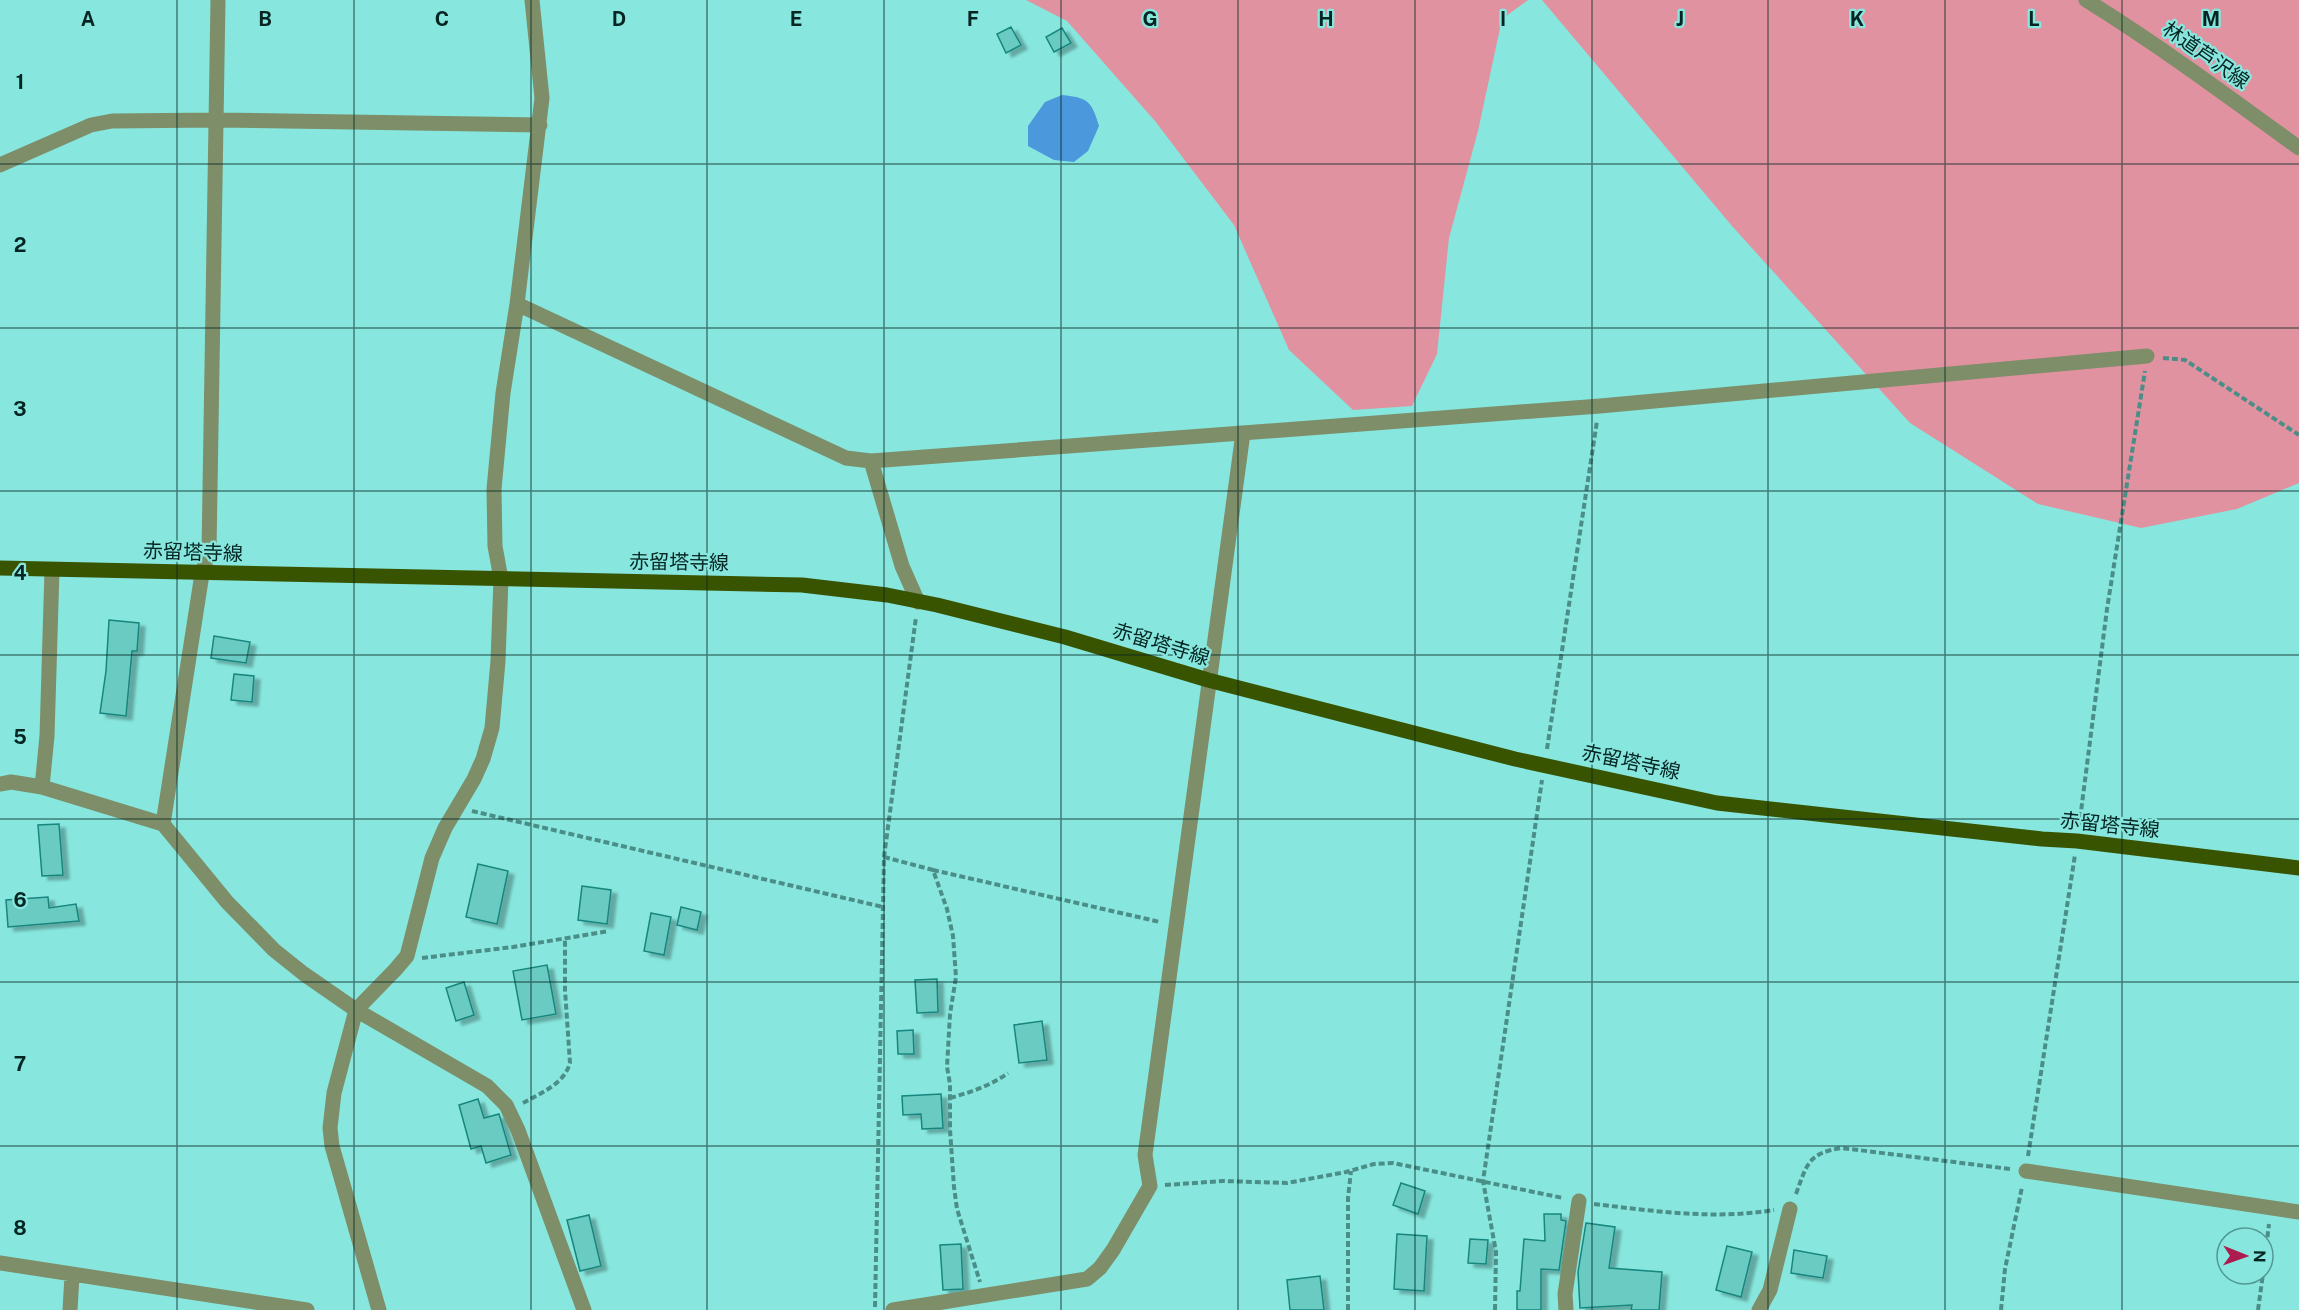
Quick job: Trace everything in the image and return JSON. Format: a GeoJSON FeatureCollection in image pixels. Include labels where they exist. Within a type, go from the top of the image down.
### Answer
{"type":"FeatureCollection","features":[{"type":"Feature","properties":{"kind":"main road","name":"赤留塔寺線"},"geometry":{"type":"LineString","coordinates":[[0,568],[802,585],[887,595],[1065,637],[1208,680],[1515,759],[1717,802],[2077,841],[2299,868]]}},
{"type":"Feature","properties":{"kind":"street"},"geometry":{"type":"LineString","coordinates":[[163,824],[202,574],[209,550],[218,0]]}},
{"type":"Feature","properties":{"kind":"street"},"geometry":{"type":"LineString","coordinates":[[379,1310],[332,1146],[330,1128],[334,1093],[356,1010],[406,956],[432,858],[445,828],[483,759],[492,728],[498,661],[501,579],[495,546],[494,489],[503,393],[517,304],[542,98],[532,0]]}},
{"type":"Feature","properties":{"kind":"street","name":"林道芦沢線"},"geometry":{"type":"LineString","coordinates":[[2086,0],[2190,69],[2299,148]]}},
{"type":"Feature","properties":{"kind":"street"},"geometry":{"type":"LineString","coordinates":[[0,165],[91,125],[112,121],[216,120],[540,125]]}},
{"type":"Feature","properties":{"kind":"street"},"geometry":{"type":"LineString","coordinates":[[517,304],[846,458],[871,461],[1600,406],[2147,356]]}},
{"type":"Feature","properties":{"kind":"street"},"geometry":{"type":"LineString","coordinates":[[893,1310],[1087,1279],[1100,1268],[1113,1250],[1150,1186],[1144,1155],[1243,433]]}},
{"type":"Feature","properties":{"kind":"street"},"geometry":{"type":"LineString","coordinates":[[871,461],[902,566],[918,602]]}},
{"type":"Feature","properties":{"kind":"street"},"geometry":{"type":"LineString","coordinates":[[42,787],[47,725],[52,570]]}},
{"type":"Feature","properties":{"kind":"street"},"geometry":{"type":"LineString","coordinates":[[0,784],[11,782],[42,787],[163,824],[227,902],[274,950],[356,1010],[487,1086],[507,1105],[584,1310]]}},
{"type":"Feature","properties":{"kind":"street"},"geometry":{"type":"LineString","coordinates":[[2026,1171],[2299,1212]]}},
{"type":"Feature","properties":{"kind":"street"},"geometry":{"type":"LineString","coordinates":[[1566,1310],[1565,1294],[1579,1201]]}},
{"type":"Feature","properties":{"kind":"street"},"geometry":{"type":"LineString","coordinates":[[1759,1310],[1770,1290],[1790,1209]]}},
{"type":"Feature","properties":{"kind":"street"},"geometry":{"type":"LineString","coordinates":[[0,1263],[72,1276],[307,1310]]}},
{"type":"Feature","properties":{"kind":"street"},"geometry":{"type":"LineString","coordinates":[[70,1310],[72,1276]]}},
{"type":"Feature","properties":{"kind":"path"},"geometry":{"type":"LineString","coordinates":[[2001,1310],[2005,1269],[2026,1171],[2077,841],[2107,609],[2147,356],[2185,360],[2299,435]]}},
{"type":"Feature","properties":{"kind":"path"},"geometry":{"type":"LineString","coordinates":[[1495,1310],[1496,1252],[1482,1181],[1600,406]]}},
{"type":"Feature","properties":{"kind":"path"},"geometry":{"type":"LineString","coordinates":[[875,1310],[884,857],[918,602]]}},
{"type":"Feature","properties":{"kind":"path"},"geometry":{"type":"LineString","coordinates":[[457,808],[883,907]]}},
{"type":"Feature","properties":{"kind":"path"},"geometry":{"type":"LineString","coordinates":[[884,857],[1176,925]]}},
{"type":"Feature","properties":{"kind":"path"},"geometry":{"type":"LineString","coordinates":[[933,870],[947,909],[953,936],[956,970],[947,1067],[957,1209],[978,1279],[986,1296]]}},
{"type":"Feature","properties":{"kind":"path"},"geometry":{"type":"LineString","coordinates":[[395,970],[415,959],[513,948],[609,931]]}},
{"type":"Feature","properties":{"kind":"path"},"geometry":{"type":"LineString","coordinates":[[509,1111],[550,1089],[567,1072],[570,1064],[565,990],[565,938]]}},
{"type":"Feature","properties":{"kind":"path"},"geometry":{"type":"LineString","coordinates":[[950,1098],[995,1082],[1008,1073]]}},
{"type":"Feature","properties":{"kind":"path"},"geometry":{"type":"LineString","coordinates":[[1150,1186],[1224,1181],[1287,1183],[1351,1171],[1374,1164],[1393,1163],[1579,1201],[1683,1215],[1749,1215],[1790,1209],[1811,1159],[1825,1151],[1842,1148],[2026,1171]]}},
{"type":"Feature","properties":{"kind":"path"},"geometry":{"type":"LineString","coordinates":[[1348,1310],[1348,1198],[1351,1171]]}},
{"type":"Feature","properties":{"kind":"path"},"geometry":{"type":"LineString","coordinates":[[2269,1226],[2271,1208]]}},
{"type":"Feature","properties":{"kind":"path"},"geometry":{"type":"LineString","coordinates":[[2258,1310],[2261,1286]]}},
{"type":"Feature","properties":{"kind":"shaded area"},"geometry":{"type":"Polygon","coordinates":[[[1026,0],[1528,0],[1502,19],[1478,131],[1449,238],[1437,354],[1412,406],[1353,410],[1289,350],[1234,225],[1155,121],[1067,21],[1026,0]]]}},
{"type":"Feature","properties":{"kind":"shaded area"},"geometry":{"type":"Polygon","coordinates":[[[1542,0],[2299,0],[2299,483],[2237,509],[2141,528],[2038,504],[1910,423],[1732,226],[1542,0]]]}},
{"type":"Feature","properties":{"kind":"water"},"geometry":{"type":"Polygon","coordinates":[[[1062,95],[1088,102],[1099,126],[1088,151],[1074,162],[1054,160],[1028,146],[1028,126],[1045,102],[1062,95]]]}},
{"type":"Feature","properties":{"kind":"building"},"geometry":{"type":"Polygon","coordinates":[[[1011,27],[1021,45],[1006,53],[997,34],[1011,27]]]}},
{"type":"Feature","properties":{"kind":"building"},"geometry":{"type":"Polygon","coordinates":[[[1062,28],[1071,43],[1054,52],[1046,37],[1062,28]]]}},
{"type":"Feature","properties":{"kind":"building"},"geometry":{"type":"Polygon","coordinates":[[[109,620],[139,623],[137,651],[132,651],[126,716],[100,713],[106,671],[109,620]]]}},
{"type":"Feature","properties":{"kind":"building"},"geometry":{"type":"Polygon","coordinates":[[[214,636],[250,642],[246,663],[211,658],[214,636]]]}},
{"type":"Feature","properties":{"kind":"building"},"geometry":{"type":"Polygon","coordinates":[[[234,674],[254,676],[252,702],[231,700],[234,674]]]}},
{"type":"Feature","properties":{"kind":"building"},"geometry":{"type":"Polygon","coordinates":[[[59,824],[63,875],[42,876],[38,825],[59,824]]]}},
{"type":"Feature","properties":{"kind":"building"},"geometry":{"type":"Polygon","coordinates":[[[478,864],[508,871],[497,924],[466,917],[478,864]]]}},
{"type":"Feature","properties":{"kind":"building"},"geometry":{"type":"Polygon","coordinates":[[[582,886],[611,890],[607,924],[578,920],[582,886]]]}},
{"type":"Feature","properties":{"kind":"building"},"geometry":{"type":"Polygon","coordinates":[[[48,897],[49,908],[76,904],[79,921],[8,927],[6,900],[48,897]]]}},
{"type":"Feature","properties":{"kind":"building"},"geometry":{"type":"Polygon","coordinates":[[[681,907],[701,912],[697,930],[677,925],[681,907]]]}},
{"type":"Feature","properties":{"kind":"building"},"geometry":{"type":"Polygon","coordinates":[[[651,913],[671,917],[664,955],[644,951],[651,913]]]}},
{"type":"Feature","properties":{"kind":"building"},"geometry":{"type":"Polygon","coordinates":[[[547,965],[556,1014],[522,1020],[513,971],[547,965]]]}},
{"type":"Feature","properties":{"kind":"building"},"geometry":{"type":"Polygon","coordinates":[[[937,979],[938,1012],[917,1013],[915,980],[937,979]]]}},
{"type":"Feature","properties":{"kind":"building"},"geometry":{"type":"Polygon","coordinates":[[[464,982],[474,1015],[456,1021],[446,988],[464,982]]]}},
{"type":"Feature","properties":{"kind":"building"},"geometry":{"type":"Polygon","coordinates":[[[1042,1021],[1047,1060],[1019,1063],[1014,1025],[1042,1021]]]}},
{"type":"Feature","properties":{"kind":"building"},"geometry":{"type":"Polygon","coordinates":[[[913,1030],[914,1054],[898,1054],[897,1031],[913,1030]]]}},
{"type":"Feature","properties":{"kind":"building"},"geometry":{"type":"Polygon","coordinates":[[[941,1094],[943,1128],[922,1129],[921,1114],[903,1115],[902,1096],[941,1094]]]}},
{"type":"Feature","properties":{"kind":"building"},"geometry":{"type":"Polygon","coordinates":[[[478,1099],[484,1118],[499,1114],[511,1155],[486,1163],[481,1146],[471,1149],[459,1105],[478,1099]]]}},
{"type":"Feature","properties":{"kind":"building"},"geometry":{"type":"Polygon","coordinates":[[[1401,1183],[1425,1191],[1418,1214],[1393,1205],[1401,1183]]]}},
{"type":"Feature","properties":{"kind":"building"},"geometry":{"type":"Polygon","coordinates":[[[1544,1214],[1561,1214],[1561,1220],[1566,1221],[1559,1270],[1541,1269],[1541,1310],[1517,1310],[1517,1291],[1520,1291],[1524,1239],[1545,1241],[1544,1214]]]}},
{"type":"Feature","properties":{"kind":"building"},"geometry":{"type":"Polygon","coordinates":[[[589,1215],[601,1266],[580,1271],[567,1220],[589,1215]]]}},
{"type":"Feature","properties":{"kind":"building"},"geometry":{"type":"Polygon","coordinates":[[[1586,1223],[1615,1227],[1609,1268],[1662,1272],[1659,1310],[1631,1310],[1632,1305],[1580,1308],[1578,1272],[1586,1223]]]}},
{"type":"Feature","properties":{"kind":"building"},"geometry":{"type":"Polygon","coordinates":[[[1397,1234],[1427,1236],[1424,1291],[1394,1289],[1397,1234]]]}},
{"type":"Feature","properties":{"kind":"building"},"geometry":{"type":"Polygon","coordinates":[[[1470,1239],[1488,1240],[1486,1264],[1468,1263],[1470,1239]]]}},
{"type":"Feature","properties":{"kind":"building"},"geometry":{"type":"Polygon","coordinates":[[[961,1244],[963,1289],[943,1290],[940,1245],[961,1244]]]}},
{"type":"Feature","properties":{"kind":"building"},"geometry":{"type":"Polygon","coordinates":[[[1727,1246],[1752,1252],[1741,1297],[1716,1290],[1727,1246]]]}},
{"type":"Feature","properties":{"kind":"building"},"geometry":{"type":"Polygon","coordinates":[[[1794,1250],[1827,1256],[1823,1278],[1791,1273],[1794,1250]]]}},
{"type":"Feature","properties":{"kind":"building"},"geometry":{"type":"Polygon","coordinates":[[[1320,1276],[1324,1310],[1290,1310],[1287,1280],[1320,1276]]]}}]}
